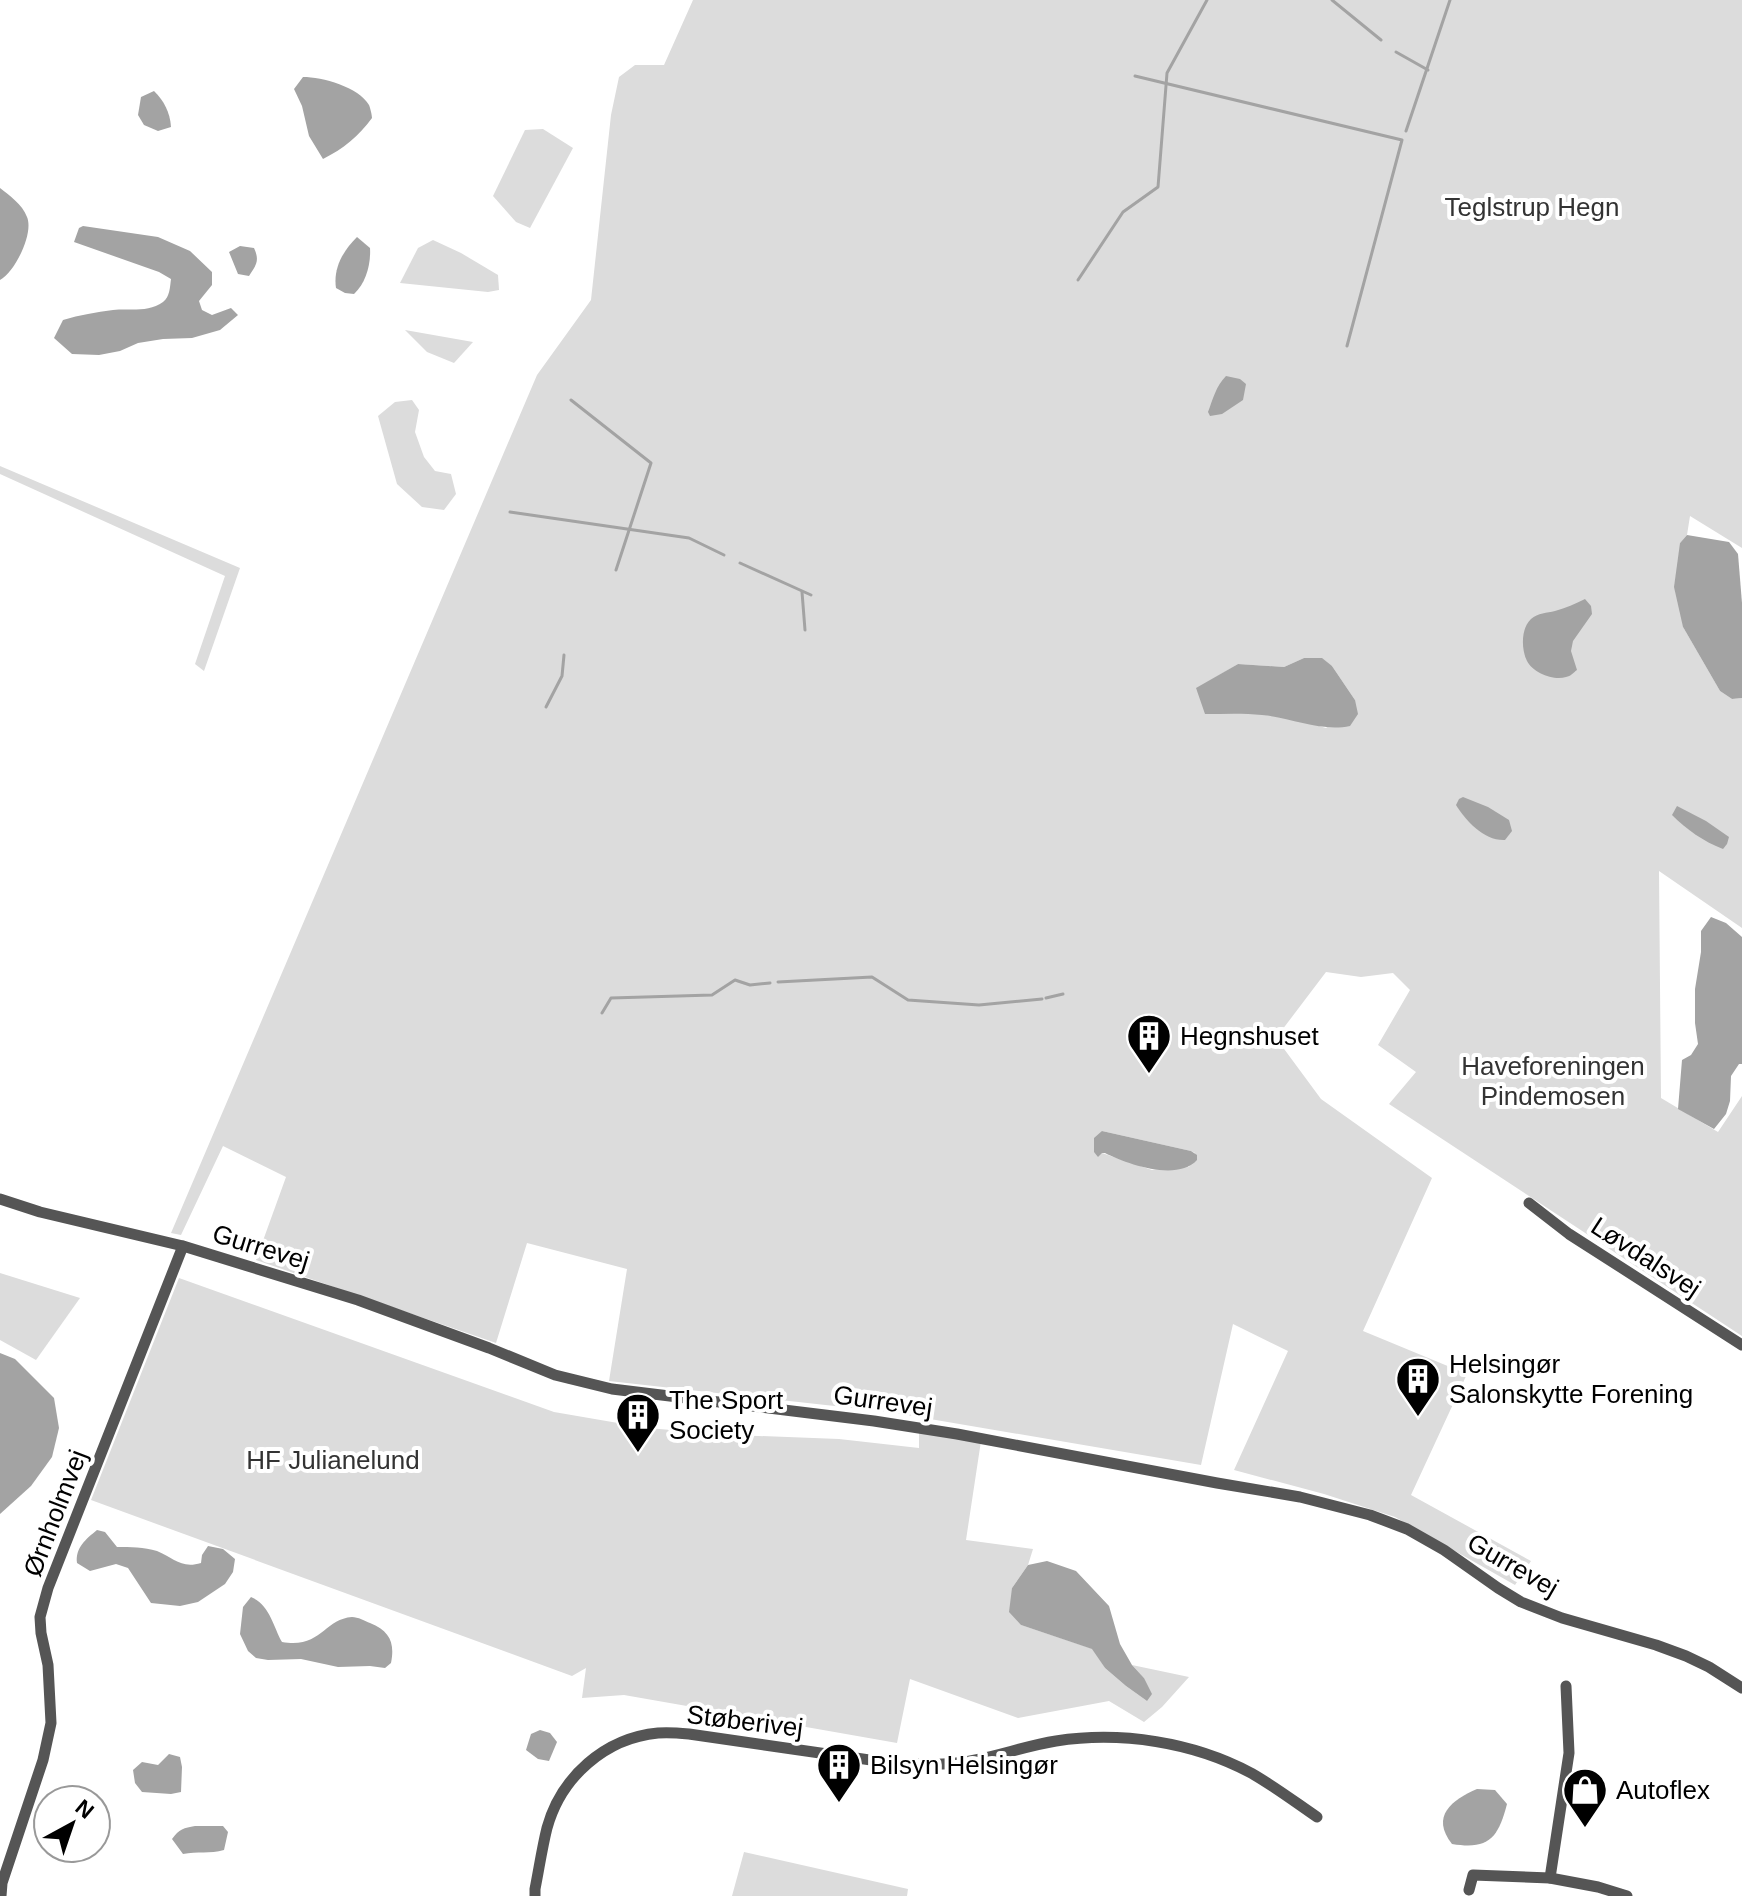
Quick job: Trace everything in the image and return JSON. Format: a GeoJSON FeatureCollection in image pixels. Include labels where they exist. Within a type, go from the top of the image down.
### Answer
{"type":"FeatureCollection","features":[{"type":"Feature","properties":{"kind":"street","name":"Gurrevej"},"geometry":{"type":"LineString","coordinates":[[0,1199],[183,1246],[358,1300],[555,1375],[612,1389],[957,1434],[1300,1497],[1370,1515],[1407,1529],[1444,1550],[1521,1602],[1562,1618],[1686,1656],[1742,1688]]}},
{"type":"Feature","properties":{"kind":"street","name":"Løvdalsvej"},"geometry":{"type":"LineString","coordinates":[[1529,1203],[1569,1234],[1742,1345]]}},
{"type":"Feature","properties":{"kind":"street","name":"Ørnholmvej"},"geometry":{"type":"LineString","coordinates":[[1,1896],[6,1868],[43,1760],[51,1723],[48,1665],[40,1617],[48,1588],[183,1246]]}},
{"type":"Feature","properties":{"kind":"street"},"geometry":{"type":"LineString","coordinates":[[1550,1878],[1569,1753],[1566,1686]]}},
{"type":"Feature","properties":{"kind":"street","name":"Støberivej"},"geometry":{"type":"LineString","coordinates":[[535,1896],[548,1827],[559,1798],[577,1773],[600,1753],[628,1739],[658,1733],[689,1734],[900,1764],[948,1764],[1053,1741],[1127,1737],[1214,1757],[1249,1772],[1317,1817]]}},
{"type":"Feature","properties":{"kind":"street"},"geometry":{"type":"LineString","coordinates":[[1469,1890],[1473,1875],[1550,1878],[1627,1896]]}},
{"type":"Feature","properties":{"kind":"green space"},"geometry":{"type":"Polygon","coordinates":[[[693,0],[1742,0],[1742,548],[1690,516],[1687,535],[1680,543],[1683,627],[1720,691],[1732,699],[1742,698],[1742,928],[1659,871],[1661,1098],[1718,1132],[1742,1096],[1742,1336],[1389,1104],[1416,1072],[1378,1045],[1410,990],[1393,973],[1361,977],[1326,972],[1276,1038],[1321,1099],[1432,1178],[1363,1331],[1467,1374],[1411,1495],[1531,1561],[1515,1585],[1395,1517],[1234,1470],[1288,1351],[1233,1324],[1201,1465],[889,1412],[609,1381],[627,1269],[527,1243],[496,1343],[256,1260],[286,1177],[223,1146],[181,1235],[171,1233],[537,375],[591,300],[611,115],[619,77],[635,65],[664,65],[693,0]],[[1304,658],[1284,667],[1238,664],[1196,689],[1261,714],[1326,728],[1355,700],[1332,666],[1304,658]],[[1102,1131],[1102,1153],[1152,1170],[1189,1167],[1195,1153],[1191,1151],[1102,1131]]]}},
{"type":"Feature","properties":{"kind":"green space"},"geometry":{"type":"Polygon","coordinates":[[[543,129],[573,148],[530,228],[516,222],[493,196],[525,130],[543,129]]]}},
{"type":"Feature","properties":{"kind":"green space"},"geometry":{"type":"Polygon","coordinates":[[[433,240],[498,275],[499,290],[488,292],[400,283],[418,248],[433,240]]]}},
{"type":"Feature","properties":{"kind":"green space"},"geometry":{"type":"Polygon","coordinates":[[[405,330],[473,342],[454,363],[427,352],[405,330]]]}},
{"type":"Feature","properties":{"kind":"green space"},"geometry":{"type":"Polygon","coordinates":[[[412,400],[419,410],[415,432],[424,457],[435,471],[451,474],[456,494],[444,510],[422,507],[397,484],[378,416],[395,402],[412,400]]]}},
{"type":"Feature","properties":{"kind":"green space"},"geometry":{"type":"Polygon","coordinates":[[[0,466],[240,568],[204,671],[195,664],[225,576],[0,474],[0,466]]]}},
{"type":"Feature","properties":{"kind":"green space"},"geometry":{"type":"Polygon","coordinates":[[[0,1273],[80,1298],[36,1360],[0,1340],[0,1273]]]}},
{"type":"Feature","properties":{"kind":"green space","name":"HF Julianelund"},"geometry":{"type":"Polygon","coordinates":[[[179,1278],[554,1412],[647,1428],[839,1439],[919,1448],[919,1431],[981,1441],[966,1540],[1033,1549],[1028,1565],[1012,1588],[1021,1625],[1093,1649],[1105,1668],[1147,1701],[1144,1678],[1132,1665],[1189,1677],[1144,1722],[1109,1701],[1018,1718],[910,1679],[897,1743],[624,1695],[582,1698],[586,1668],[572,1676],[91,1500],[179,1278]]]}},
{"type":"Feature","properties":{"kind":"green space"},"geometry":{"type":"Polygon","coordinates":[[[744,1852],[908,1889],[907,1896],[732,1896],[744,1852]]]}},
{"type":"Feature","properties":{"kind":"shaded area"},"geometry":{"type":"Polygon","coordinates":[[[303,77],[349,88],[364,99],[371,111],[372,118],[356,136],[323,159],[309,136],[302,106],[294,89],[303,77]]]}},
{"type":"Feature","properties":{"kind":"shaded area"},"geometry":{"type":"Polygon","coordinates":[[[154,91],[166,107],[171,127],[158,131],[144,125],[138,115],[141,97],[154,91]]]}},
{"type":"Feature","properties":{"kind":"shaded area"},"geometry":{"type":"Polygon","coordinates":[[[0,188],[22,208],[27,217],[28,232],[22,252],[12,269],[0,280],[0,188]]]}},
{"type":"Feature","properties":{"kind":"shaded area"},"geometry":{"type":"Polygon","coordinates":[[[83,226],[158,237],[190,251],[212,272],[212,285],[199,301],[202,310],[212,315],[231,308],[238,315],[220,330],[192,338],[138,343],[99,355],[72,354],[54,338],[63,320],[157,305],[167,297],[171,279],[74,242],[79,228],[83,226]]]}},
{"type":"Feature","properties":{"kind":"shaded area"},"geometry":{"type":"Polygon","coordinates":[[[357,237],[370,248],[369,267],[358,290],[354,294],[345,293],[336,288],[336,274],[343,254],[357,237]]]}},
{"type":"Feature","properties":{"kind":"shaded area"},"geometry":{"type":"Polygon","coordinates":[[[240,246],[254,248],[256,252],[256,263],[249,276],[238,274],[229,252],[240,246]]]}},
{"type":"Feature","properties":{"kind":"shaded area"},"geometry":{"type":"Polygon","coordinates":[[[1226,376],[1240,379],[1246,384],[1243,400],[1222,414],[1210,416],[1208,412],[1213,398],[1226,376]]]}},
{"type":"Feature","properties":{"kind":"shaded area"},"geometry":{"type":"Polygon","coordinates":[[[1687,535],[1729,542],[1738,554],[1742,603],[1742,698],[1732,699],[1720,691],[1683,627],[1674,587],[1680,543],[1687,535]]]}},
{"type":"Feature","properties":{"kind":"shaded area"},"geometry":{"type":"Polygon","coordinates":[[[1585,599],[1591,606],[1592,614],[1573,641],[1571,651],[1577,670],[1568,677],[1556,678],[1534,669],[1524,651],[1523,639],[1528,623],[1537,616],[1585,599]]]}},
{"type":"Feature","properties":{"kind":"shaded area"},"geometry":{"type":"Polygon","coordinates":[[[1304,658],[1322,658],[1332,666],[1355,700],[1358,714],[1350,726],[1317,726],[1255,714],[1205,714],[1196,688],[1238,664],[1284,667],[1304,658]]]}},
{"type":"Feature","properties":{"kind":"shaded area"},"geometry":{"type":"Polygon","coordinates":[[[1463,797],[1509,820],[1512,831],[1505,840],[1483,834],[1470,823],[1456,805],[1463,797]]]}},
{"type":"Feature","properties":{"kind":"shaded area"},"geometry":{"type":"Polygon","coordinates":[[[1677,806],[1729,837],[1723,849],[1702,839],[1677,820],[1672,815],[1677,806]]]}},
{"type":"Feature","properties":{"kind":"shaded area"},"geometry":{"type":"Polygon","coordinates":[[[1711,917],[1726,923],[1742,937],[1742,1064],[1731,1076],[1726,1114],[1714,1129],[1678,1109],[1682,1060],[1691,1055],[1698,1044],[1695,989],[1701,931],[1711,917]]]}},
{"type":"Feature","properties":{"kind":"shaded area"},"geometry":{"type":"Polygon","coordinates":[[[1102,1131],[1191,1151],[1197,1155],[1197,1160],[1177,1170],[1165,1170],[1139,1166],[1105,1153],[1098,1157],[1094,1152],[1094,1138],[1102,1131]]]}},
{"type":"Feature","properties":{"kind":"shaded area"},"geometry":{"type":"Polygon","coordinates":[[[0,1353],[15,1359],[54,1398],[59,1428],[52,1457],[31,1486],[0,1514],[0,1353]]]}},
{"type":"Feature","properties":{"kind":"shaded area"},"geometry":{"type":"Polygon","coordinates":[[[97,1530],[105,1532],[117,1547],[152,1550],[188,1565],[201,1563],[208,1546],[223,1549],[235,1559],[233,1572],[225,1584],[198,1602],[180,1606],[151,1603],[128,1568],[116,1564],[90,1571],[77,1563],[80,1548],[97,1530]]]}},
{"type":"Feature","properties":{"kind":"shaded area"},"geometry":{"type":"Polygon","coordinates":[[[1047,1561],[1076,1571],[1109,1606],[1120,1644],[1152,1694],[1147,1701],[1105,1668],[1092,1649],[1021,1625],[1009,1612],[1012,1588],[1028,1565],[1047,1561]]]}},
{"type":"Feature","properties":{"kind":"shaded area"},"geometry":{"type":"Polygon","coordinates":[[[251,1597],[263,1605],[282,1642],[295,1643],[314,1638],[335,1623],[354,1617],[377,1626],[390,1638],[391,1663],[385,1668],[338,1667],[301,1659],[256,1658],[248,1651],[240,1634],[243,1607],[251,1597]]]}},
{"type":"Feature","properties":{"kind":"shaded area"},"geometry":{"type":"Polygon","coordinates":[[[540,1730],[550,1733],[557,1742],[549,1761],[538,1759],[526,1750],[531,1734],[540,1730]]]}},
{"type":"Feature","properties":{"kind":"shaded area"},"geometry":{"type":"Polygon","coordinates":[[[169,1754],[180,1757],[181,1792],[142,1792],[135,1783],[133,1770],[142,1762],[158,1765],[169,1754]]]}},
{"type":"Feature","properties":{"kind":"shaded area"},"geometry":{"type":"Polygon","coordinates":[[[1477,1789],[1495,1790],[1507,1804],[1500,1825],[1483,1843],[1452,1844],[1443,1825],[1447,1810],[1459,1798],[1477,1789]]]}},
{"type":"Feature","properties":{"kind":"shaded area"},"geometry":{"type":"Polygon","coordinates":[[[195,1826],[223,1826],[228,1832],[224,1850],[183,1854],[172,1839],[182,1830],[195,1826]]]}},
{"type":"Feature","properties":{"kind":"waterway"},"geometry":{"type":"LineString","coordinates":[[1078,280],[1123,212],[1158,187],[1167,73],[1207,0]]}},
{"type":"Feature","properties":{"kind":"waterway"},"geometry":{"type":"LineString","coordinates":[[1332,0],[1381,40]]}},
{"type":"Feature","properties":{"kind":"waterway"},"geometry":{"type":"LineString","coordinates":[[1406,131],[1450,0]]}},
{"type":"Feature","properties":{"kind":"waterway"},"geometry":{"type":"LineString","coordinates":[[1396,52],[1428,70]]}},
{"type":"Feature","properties":{"kind":"waterway"},"geometry":{"type":"LineString","coordinates":[[1135,76],[1402,140],[1347,346]]}},
{"type":"Feature","properties":{"kind":"waterway"},"geometry":{"type":"LineString","coordinates":[[571,400],[651,463],[616,570]]}},
{"type":"Feature","properties":{"kind":"waterway"},"geometry":{"type":"LineString","coordinates":[[510,512],[689,538],[724,555]]}},
{"type":"Feature","properties":{"kind":"waterway"},"geometry":{"type":"LineString","coordinates":[[740,563],[811,595]]}},
{"type":"Feature","properties":{"kind":"waterway"},"geometry":{"type":"LineString","coordinates":[[802,592],[805,630]]}},
{"type":"Feature","properties":{"kind":"waterway"},"geometry":{"type":"LineString","coordinates":[[546,707],[562,676],[564,655]]}},
{"type":"Feature","properties":{"kind":"waterway"},"geometry":{"type":"LineString","coordinates":[[778,982],[872,977],[908,1000],[979,1005],[1042,999]]}},
{"type":"Feature","properties":{"kind":"waterway"},"geometry":{"type":"LineString","coordinates":[[602,1013],[611,998],[712,995],[735,980],[750,985],[770,983]]}},
{"type":"Feature","properties":{"kind":"waterway"},"geometry":{"type":"LineString","coordinates":[[1046,998],[1063,994]]}},
{"type":"Feature","properties":{"kind":"place","name":"Hegnshuset"},"geometry":{"type":"Point","coordinates":[1149,1075]}},
{"type":"Feature","properties":{"kind":"place","name":"Helsingør Salonskytte Forening"},"geometry":{"type":"Point","coordinates":[1418,1418]}},
{"type":"Feature","properties":{"kind":"place","name":"The Sport Society"},"geometry":{"type":"Point","coordinates":[638,1454]}},
{"type":"Feature","properties":{"kind":"place","name":"Bilsyn Helsingør"},"geometry":{"type":"Point","coordinates":[839,1804]}},
{"type":"Feature","properties":{"kind":"place","name":"Autoflex"},"geometry":{"type":"Point","coordinates":[1585,1829]}},
{"type":"Feature","properties":{"kind":"park label","name":"Teglstrup Hegn"},"geometry":{"type":"Point","coordinates":[1532,207]}},
{"type":"Feature","properties":{"kind":"park label","name":"Haveforeningen Pindemosen"},"geometry":{"type":"Point","coordinates":[1553,1081]}}]}
